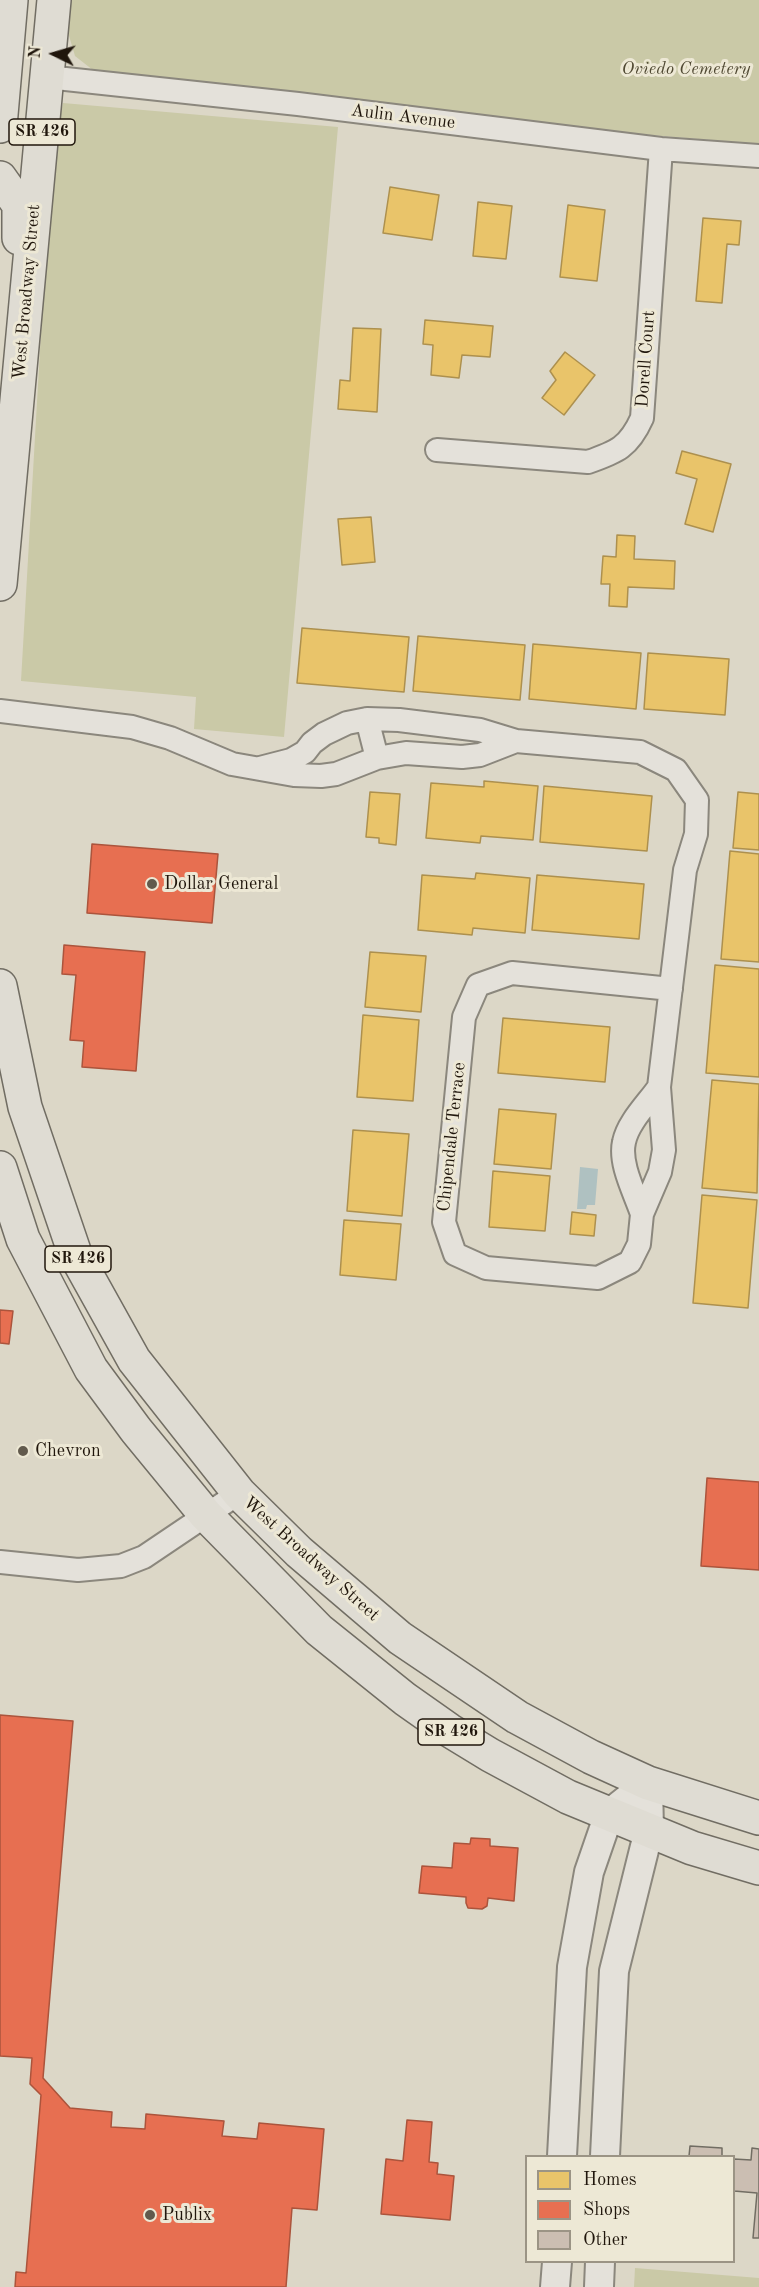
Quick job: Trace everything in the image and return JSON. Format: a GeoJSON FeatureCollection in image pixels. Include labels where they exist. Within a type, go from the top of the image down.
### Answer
{"type":"FeatureCollection","features":[{"type":"Feature","properties":{"kind":"main road","name":"SR 426"},"geometry":{"type":"LineString","coordinates":[[0,126],[11,0]]}},
{"type":"Feature","properties":{"kind":"main road"},"geometry":{"type":"LineString","coordinates":[[17,0],[26,11],[24,44],[47,77]]}},
{"type":"Feature","properties":{"kind":"main road","name":"West Broadway Street"},"geometry":{"type":"LineString","coordinates":[[0,584],[54,0]]}},
{"type":"Feature","properties":{"kind":"main road"},"geometry":{"type":"LineString","coordinates":[[0,178],[19,205],[17,235],[30,264]]}},
{"type":"Feature","properties":{"kind":"main road","name":"West Broadway Street"},"geometry":{"type":"LineString","coordinates":[[0,986],[25,1107],[75,1254],[134,1360],[239,1492],[299,1552],[347,1594],[409,1644],[517,1717],[591,1757],[648,1783],[759,1818]]}},
{"type":"Feature","properties":{"kind":"main road","name":"SR 426"},"geometry":{"type":"LineString","coordinates":[[0,1167],[23,1239],[91,1369],[136,1430],[205,1514],[319,1629],[405,1699],[448,1730],[490,1755],[568,1797],[692,1848],[759,1868]]}},
{"type":"Feature","properties":{"kind":"street","name":"Aulin Avenue"},"geometry":{"type":"LineString","coordinates":[[47,77],[310,105],[661,149],[759,156]]}},
{"type":"Feature","properties":{"kind":"street","name":"Dorell Court"},"geometry":{"type":"LineString","coordinates":[[437,450],[588,462],[611,454],[634,436],[642,418],[661,149]]}},
{"type":"Feature","properties":{"kind":"street","name":"Chipendale Terrace"},"geometry":{"type":"LineString","coordinates":[[0,711],[132,727],[170,738],[232,764],[294,776],[336,774],[377,758],[406,753],[462,757],[480,755],[516,741]]}},
{"type":"Feature","properties":{"kind":"street","name":"Chipendale Terrace"},"geometry":{"type":"LineString","coordinates":[[260,768],[291,760],[305,752],[312,743],[346,723],[367,719],[399,720],[480,730],[516,741],[640,752],[676,770],[697,800],[696,834],[685,870],[671,989],[659,1087],[664,1150],[660,1172],[642,1214],[639,1244],[630,1262],[598,1278],[486,1268],[455,1254],[444,1222],[464,1017],[478,985],[512,973],[671,989]]}},
{"type":"Feature","properties":{"kind":"street"},"geometry":{"type":"LineString","coordinates":[[367,719],[377,758]]}},
{"type":"Feature","properties":{"kind":"street"},"geometry":{"type":"LineString","coordinates":[[312,743],[321,776]]}},
{"type":"Feature","properties":{"kind":"street","name":"Chipendale Terrace"},"geometry":{"type":"LineString","coordinates":[[642,1214],[624,1161],[624,1142],[633,1123],[659,1087]]}},
{"type":"Feature","properties":{"kind":"street"},"geometry":{"type":"LineString","coordinates":[[0,1562],[78,1570],[121,1566],[144,1557],[239,1492]]}},
{"type":"Feature","properties":{"kind":"street"},"geometry":{"type":"LineString","coordinates":[[562,2155],[572,1967],[589,1872],[609,1814],[648,1783]]}},
{"type":"Feature","properties":{"kind":"street"},"geometry":{"type":"LineString","coordinates":[[604,2155],[614,1971],[649,1830],[648,1783]]}},
{"type":"Feature","properties":{"kind":"street"},"geometry":{"type":"LineString","coordinates":[[555,2287],[557,2263]]}},
{"type":"Feature","properties":{"kind":"street"},"geometry":{"type":"LineString","coordinates":[[599,2287],[600,2263]]}},
{"type":"Feature","properties":{"kind":"green space","name":"Oviedo Cemetery"},"geometry":{"type":"Polygon","coordinates":[[[70,0],[759,0],[759,144],[650,135],[98,74],[75,56],[67,29],[70,0]]]}},
{"type":"Feature","properties":{"kind":"green space"},"geometry":{"type":"Polygon","coordinates":[[[63,103],[338,127],[284,737],[194,729],[196,697],[21,681],[51,158],[63,103]]]}},
{"type":"Feature","properties":{"kind":"green space"},"geometry":{"type":"Polygon","coordinates":[[[635,2268],[759,2278],[759,2287],[634,2287],[635,2268]]]}},
{"type":"Feature","properties":{"kind":"shaded area"},"geometry":{"type":"Polygon","coordinates":[[[580,1167],[598,1169],[595,1205],[587,1205],[586,1209],[577,1209],[580,1167]]]}},
{"type":"Feature","properties":{"kind":"building: Homes"},"geometry":{"type":"Polygon","coordinates":[[[390,187],[439,195],[432,240],[383,233],[390,187]]]}},
{"type":"Feature","properties":{"kind":"building: Homes"},"geometry":{"type":"Polygon","coordinates":[[[478,202],[512,206],[506,259],[473,256],[478,202]]]}},
{"type":"Feature","properties":{"kind":"building: Homes"},"geometry":{"type":"Polygon","coordinates":[[[568,205],[605,210],[597,281],[560,277],[568,205]]]}},
{"type":"Feature","properties":{"kind":"building: Homes"},"geometry":{"type":"Polygon","coordinates":[[[703,218],[741,221],[739,245],[727,244],[722,303],[696,301],[703,218]]]}},
{"type":"Feature","properties":{"kind":"building: Homes"},"geometry":{"type":"Polygon","coordinates":[[[425,320],[493,326],[490,357],[462,355],[459,378],[431,375],[433,345],[423,344],[425,320]]]}},
{"type":"Feature","properties":{"kind":"building: Homes"},"geometry":{"type":"Polygon","coordinates":[[[353,328],[381,329],[377,412],[338,409],[340,380],[350,381],[353,328]]]}},
{"type":"Feature","properties":{"kind":"building: Homes"},"geometry":{"type":"Polygon","coordinates":[[[565,352],[595,375],[564,415],[542,398],[556,380],[550,371],[565,352]]]}},
{"type":"Feature","properties":{"kind":"building: Homes"},"geometry":{"type":"Polygon","coordinates":[[[682,451],[731,464],[713,532],[685,524],[697,479],[676,473],[682,451]]]}},
{"type":"Feature","properties":{"kind":"building: Homes"},"geometry":{"type":"Polygon","coordinates":[[[371,517],[375,562],[342,565],[338,519],[371,517]]]}},
{"type":"Feature","properties":{"kind":"building: Homes"},"geometry":{"type":"Polygon","coordinates":[[[617,535],[635,536],[634,559],[675,561],[674,589],[628,587],[627,607],[609,606],[610,584],[601,584],[603,556],[616,557],[617,535]]]}},
{"type":"Feature","properties":{"kind":"building: Homes"},"geometry":{"type":"Polygon","coordinates":[[[302,628],[409,637],[404,692],[297,683],[302,628]]]}},
{"type":"Feature","properties":{"kind":"building: Homes"},"geometry":{"type":"Polygon","coordinates":[[[418,636],[525,645],[520,700],[413,691],[418,636]]]}},
{"type":"Feature","properties":{"kind":"building: Homes"},"geometry":{"type":"Polygon","coordinates":[[[533,644],[641,653],[636,709],[529,699],[533,644]]]}},
{"type":"Feature","properties":{"kind":"building: Homes"},"geometry":{"type":"Polygon","coordinates":[[[648,653],[729,659],[725,715],[644,709],[648,653]]]}},
{"type":"Feature","properties":{"kind":"building: Homes"},"geometry":{"type":"Polygon","coordinates":[[[484,781],[538,786],[533,840],[481,836],[480,843],[426,838],[431,783],[484,787],[484,781]]]}},
{"type":"Feature","properties":{"kind":"building: Homes"},"geometry":{"type":"Polygon","coordinates":[[[544,786],[652,796],[647,851],[540,842],[544,786]]]}},
{"type":"Feature","properties":{"kind":"building: Homes"},"geometry":{"type":"Polygon","coordinates":[[[370,792],[400,794],[396,845],[379,843],[379,838],[366,837],[370,792]]]}},
{"type":"Feature","properties":{"kind":"building: Homes"},"geometry":{"type":"Polygon","coordinates":[[[738,792],[759,794],[759,850],[733,848],[738,792]]]}},
{"type":"Feature","properties":{"kind":"building: Homes"},"geometry":{"type":"Polygon","coordinates":[[[730,851],[759,854],[759,962],[721,959],[730,851]]]}},
{"type":"Feature","properties":{"kind":"building: Homes"},"geometry":{"type":"Polygon","coordinates":[[[476,873],[530,878],[525,933],[473,928],[472,935],[418,930],[422,875],[475,879],[476,873]]]}},
{"type":"Feature","properties":{"kind":"building: Homes"},"geometry":{"type":"Polygon","coordinates":[[[537,875],[644,884],[639,939],[532,930],[537,875]]]}},
{"type":"Feature","properties":{"kind":"building: Homes"},"geometry":{"type":"Polygon","coordinates":[[[370,952],[426,956],[421,1012],[365,1007],[370,952]]]}},
{"type":"Feature","properties":{"kind":"building: Homes"},"geometry":{"type":"Polygon","coordinates":[[[715,965],[759,969],[759,1077],[706,1073],[715,965]]]}},
{"type":"Feature","properties":{"kind":"building: Homes"},"geometry":{"type":"Polygon","coordinates":[[[363,1015],[419,1020],[413,1101],[357,1097],[363,1015]]]}},
{"type":"Feature","properties":{"kind":"building: Homes"},"geometry":{"type":"Polygon","coordinates":[[[503,1018],[610,1027],[605,1082],[498,1073],[503,1018]]]}},
{"type":"Feature","properties":{"kind":"building: Homes"},"geometry":{"type":"Polygon","coordinates":[[[712,1080],[759,1084],[757,1193],[702,1188],[712,1080]]]}},
{"type":"Feature","properties":{"kind":"building: Homes"},"geometry":{"type":"Polygon","coordinates":[[[499,1109],[556,1114],[551,1169],[494,1164],[499,1109]]]}},
{"type":"Feature","properties":{"kind":"building: Homes"},"geometry":{"type":"Polygon","coordinates":[[[353,1130],[409,1134],[402,1216],[347,1211],[353,1130]]]}},
{"type":"Feature","properties":{"kind":"building: Homes"},"geometry":{"type":"Polygon","coordinates":[[[493,1171],[550,1176],[545,1231],[489,1227],[493,1171]]]}},
{"type":"Feature","properties":{"kind":"building: Homes"},"geometry":{"type":"Polygon","coordinates":[[[702,1195],[757,1200],[748,1308],[693,1303],[702,1195]]]}},
{"type":"Feature","properties":{"kind":"building: Homes"},"geometry":{"type":"Polygon","coordinates":[[[572,1212],[596,1215],[594,1236],[570,1234],[572,1212]]]}},
{"type":"Feature","properties":{"kind":"building: Homes"},"geometry":{"type":"Polygon","coordinates":[[[344,1220],[401,1224],[396,1280],[340,1275],[344,1220]]]}},
{"type":"Feature","properties":{"kind":"building: Shops","name":"Dollar General"},"geometry":{"type":"Polygon","coordinates":[[[92,844],[218,854],[212,923],[87,913],[92,844]]]}},
{"type":"Feature","properties":{"kind":"building: Shops"},"geometry":{"type":"Polygon","coordinates":[[[64,945],[145,952],[136,1071],[82,1067],[84,1041],[70,1040],[76,975],[62,974],[64,945]]]}},
{"type":"Feature","properties":{"kind":"building: Shops"},"geometry":{"type":"Polygon","coordinates":[[[0,1310],[13,1311],[9,1344],[0,1343],[0,1310]]]}},
{"type":"Feature","properties":{"kind":"building: Shops"},"geometry":{"type":"Polygon","coordinates":[[[707,1478],[759,1482],[759,1570],[701,1566],[707,1478]]]}},
{"type":"Feature","properties":{"kind":"building: Shops"},"geometry":{"type":"Polygon","coordinates":[[[0,1715],[73,1721],[43,2078],[70,2108],[112,2112],[111,2127],[145,2129],[146,2114],[224,2121],[222,2136],[257,2139],[259,2123],[324,2129],[317,2210],[292,2208],[286,2287],[15,2287],[16,2272],[26,2273],[41,2095],[30,2084],[32,2058],[0,2056],[0,1715]]]}},
{"type":"Feature","properties":{"kind":"building: Shops"},"geometry":{"type":"Polygon","coordinates":[[[471,1838],[490,1839],[490,1846],[518,1848],[514,1901],[488,1898],[487,1906],[482,1909],[468,1908],[466,1897],[419,1893],[422,1866],[452,1868],[454,1843],[470,1844],[471,1838]]]}},
{"type":"Feature","properties":{"kind":"building: Shops"},"geometry":{"type":"Polygon","coordinates":[[[407,2120],[432,2122],[429,2162],[438,2163],[437,2174],[454,2176],[450,2220],[381,2214],[386,2159],[403,2161],[407,2120]]]}},
{"type":"Feature","properties":{"kind":"building: Other"},"geometry":{"type":"Polygon","coordinates":[[[690,2146],[722,2148],[722,2155],[689,2155],[690,2146]]]}},
{"type":"Feature","properties":{"kind":"building: Other"},"geometry":{"type":"Polygon","coordinates":[[[752,2148],[759,2149],[759,2238],[753,2238],[757,2193],[735,2191],[735,2159],[751,2160],[752,2148]]]}},
{"type":"Feature","properties":{"kind":"place","name":"Dollar General"},"geometry":{"type":"Point","coordinates":[152,884]}},
{"type":"Feature","properties":{"kind":"place","name":"Chevron"},"geometry":{"type":"Point","coordinates":[23,1451]}},
{"type":"Feature","properties":{"kind":"place","name":"Publix"},"geometry":{"type":"Point","coordinates":[150,2215]}}]}
